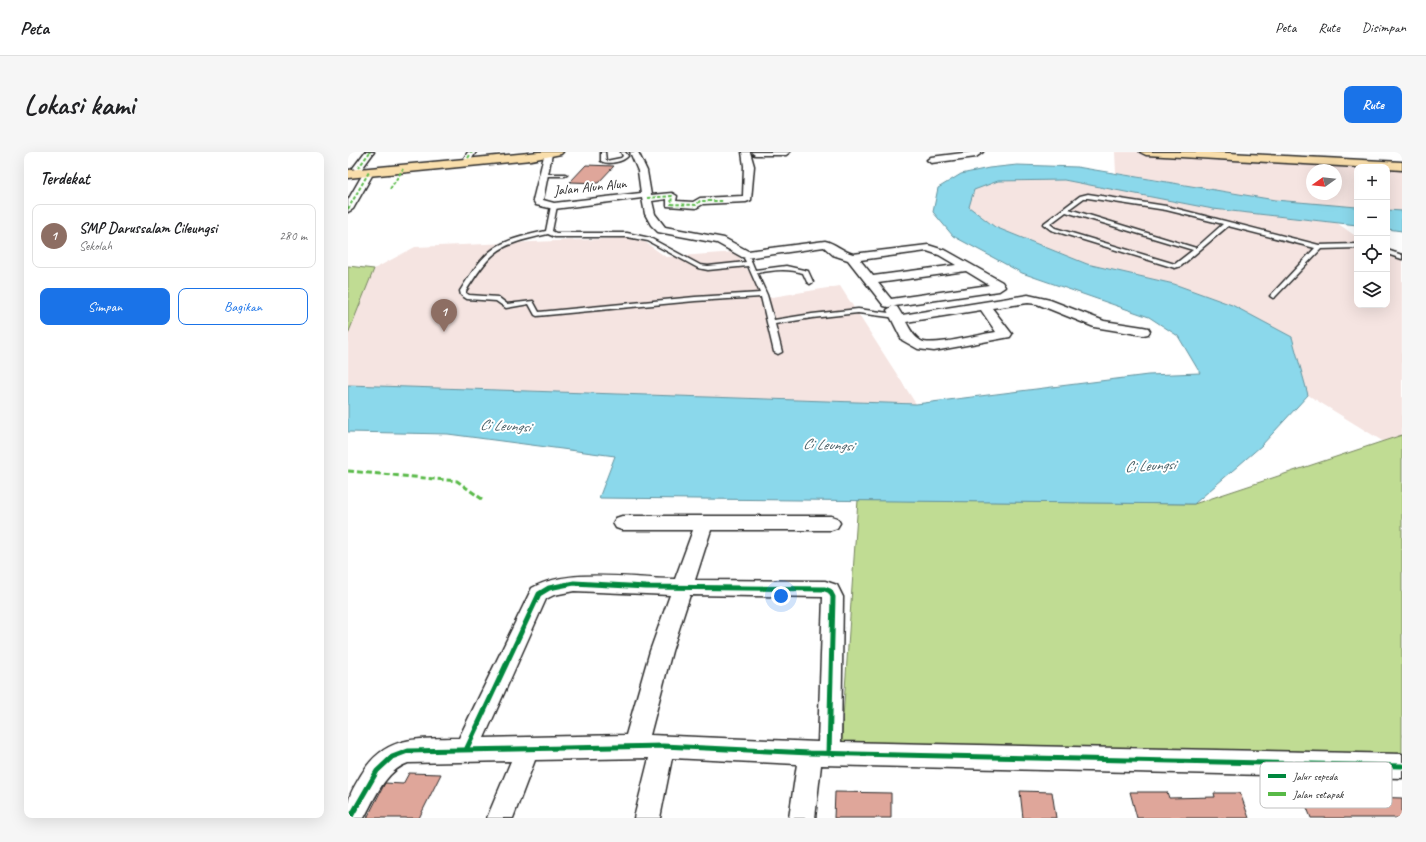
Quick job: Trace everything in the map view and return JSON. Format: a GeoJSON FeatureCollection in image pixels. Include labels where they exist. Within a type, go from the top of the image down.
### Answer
{"type":"FeatureCollection","features":[{"type":"Feature","properties":{"kind":"main road"},"geometry":{"type":"LineString","coordinates":[[348,174],[359,169],[470,155],[533,152]]}},
{"type":"Feature","properties":{"kind":"main road"},"geometry":{"type":"LineString","coordinates":[[1148,152],[1402,166]]}},
{"type":"Feature","properties":{"kind":"main road"},"geometry":{"type":"LineString","coordinates":[[359,169],[553,153]]}},
{"type":"Feature","properties":{"kind":"street"},"geometry":{"type":"LineString","coordinates":[[348,209],[359,169],[370,152]]}},
{"type":"Feature","properties":{"kind":"street"},"geometry":{"type":"LineString","coordinates":[[634,152],[641,163],[647,196],[655,225],[662,230],[714,238],[747,260],[825,244],[830,246],[837,253],[852,258],[928,248],[943,253],[999,287],[888,303]]}},
{"type":"Feature","properties":{"kind":"street","name":"Jalan Alun Alun"},"geometry":{"type":"LineString","coordinates":[[553,153],[543,175],[538,200],[544,204],[554,206],[647,196],[672,196],[671,204],[696,205],[700,201],[724,201],[748,198],[749,171],[746,152]]}},
{"type":"Feature","properties":{"kind":"street"},"geometry":{"type":"LineString","coordinates":[[755,152],[786,152]]}},
{"type":"Feature","properties":{"kind":"street"},"geometry":{"type":"LineString","coordinates":[[931,160],[976,154],[979,152]]}},
{"type":"Feature","properties":{"kind":"street"},"geometry":{"type":"LineString","coordinates":[[852,258],[888,303],[907,336],[914,343],[927,346],[1003,334],[1005,332],[984,306]]}},
{"type":"Feature","properties":{"kind":"street"},"geometry":{"type":"LineString","coordinates":[[871,280],[968,267]]}},
{"type":"Feature","properties":{"kind":"street"},"geometry":{"type":"LineString","coordinates":[[898,318],[1028,299],[1037,300],[1066,309],[1093,322],[1117,328],[1143,331]]}},
{"type":"Feature","properties":{"kind":"street"},"geometry":{"type":"LineString","coordinates":[[622,523],[831,523]]}},
{"type":"Feature","properties":{"kind":"street"},"geometry":{"type":"LineString","coordinates":[[635,746],[661,651],[704,523]]}},
{"type":"Feature","properties":{"kind":"street"},"geometry":{"type":"LineString","coordinates":[[466,750],[539,594],[544,590],[574,583],[825,589],[830,591],[833,597],[819,754],[802,818]]}},
{"type":"Feature","properties":{"kind":"street"},"geometry":{"type":"LineString","coordinates":[[647,818],[663,746]]}},
{"type":"Feature","properties":{"kind":"street"},"geometry":{"type":"LineString","coordinates":[[350,818],[377,771],[392,757],[408,751],[663,746],[819,754],[1260,763]]}},
{"type":"Feature","properties":{"kind":"street"},"geometry":{"type":"LineString","coordinates":[[500,818],[528,749]]}},
{"type":"Feature","properties":{"kind":"street"},"geometry":{"type":"LineString","coordinates":[[1392,766],[1402,766]]}},
{"type":"Feature","properties":{"kind":"lane"},"geometry":{"type":"LineString","coordinates":[[604,152],[603,161],[606,162],[623,159],[626,156],[623,152]]}},
{"type":"Feature","properties":{"kind":"lane"},"geometry":{"type":"LineString","coordinates":[[543,175],[565,175]]}},
{"type":"Feature","properties":{"kind":"lane"},"geometry":{"type":"LineString","coordinates":[[1227,224],[1179,266],[1170,266],[1053,229],[1046,224],[1082,198],[1088,196],[1160,207],[1319,247],[1354,246]]}},
{"type":"Feature","properties":{"kind":"lane"},"geometry":{"type":"LineString","coordinates":[[550,232],[554,206]]}},
{"type":"Feature","properties":{"kind":"lane"},"geometry":{"type":"LineString","coordinates":[[1065,210],[1198,250]]}},
{"type":"Feature","properties":{"kind":"lane"},"geometry":{"type":"LineString","coordinates":[[764,294],[537,314],[531,302],[506,306],[498,299],[467,297],[463,294],[463,291],[486,257],[498,248],[509,243],[550,232],[559,236],[627,235],[638,237],[650,240],[703,267],[747,260],[764,294],[778,352]]}},
{"type":"Feature","properties":{"kind":"lane"},"geometry":{"type":"LineString","coordinates":[[1273,296],[1319,247]]}},
{"type":"Feature","properties":{"kind":"lane"},"geometry":{"type":"LineString","coordinates":[[1390,253],[1402,257]]}},
{"type":"Feature","properties":{"kind":"lane"},"geometry":{"type":"LineString","coordinates":[[752,272],[779,268],[794,268],[806,272],[810,282]]}},
{"type":"Feature","properties":{"kind":"lane"},"geometry":{"type":"LineString","coordinates":[[771,324],[812,316],[858,311],[898,318]]}},
{"type":"Feature","properties":{"kind":"shaded area"},"geometry":{"type":"Polygon","coordinates":[[[1115,152],[1214,152],[1388,164],[1354,164],[1354,208],[1275,200],[1116,173],[1115,152]]]}},
{"type":"Feature","properties":{"kind":"shaded area"},"geometry":{"type":"Polygon","coordinates":[[[1390,164],[1402,165],[1402,212],[1390,210],[1390,164]]]}},
{"type":"Feature","properties":{"kind":"shaded area"},"geometry":{"type":"Polygon","coordinates":[[[1064,180],[1213,209],[1337,223],[1354,235],[1354,308],[1390,308],[1390,251],[1402,255],[1402,435],[1384,442],[1308,395],[1292,337],[1232,305],[1174,284],[1087,264],[995,227],[968,207],[974,190],[998,181],[1064,180]]]}},
{"type":"Feature","properties":{"kind":"shaded area"},"geometry":{"type":"Polygon","coordinates":[[[627,238],[645,242],[666,257],[736,252],[766,298],[840,286],[916,404],[348,385],[348,334],[374,269],[415,247],[627,238]]]}},
{"type":"Feature","properties":{"kind":"green space"},"geometry":{"type":"Polygon","coordinates":[[[348,266],[374,269],[348,334],[348,266]]]}},
{"type":"Feature","properties":{"kind":"green space"},"geometry":{"type":"Polygon","coordinates":[[[1402,435],[1402,766],[1392,766],[1392,762],[1277,762],[841,748],[858,500],[1194,504],[1402,435]]]}},
{"type":"Feature","properties":{"kind":"water","name":"Ci Leungsi"},"geometry":{"type":"Polygon","coordinates":[[[1017,165],[1077,167],[1275,200],[1354,207],[1354,225],[1213,209],[1064,180],[998,181],[974,190],[969,207],[995,227],[1087,264],[1174,284],[1232,305],[1292,337],[1308,395],[1261,446],[1194,504],[599,498],[615,456],[448,434],[348,432],[348,385],[916,404],[1148,375],[1200,373],[1178,336],[1149,317],[1022,273],[953,236],[933,212],[938,188],[961,174],[989,168],[1017,165]]]}},
{"type":"Feature","properties":{"kind":"water"},"geometry":{"type":"Polygon","coordinates":[[[1390,210],[1402,211],[1402,231],[1390,229],[1390,210]]]}},
{"type":"Feature","properties":{"kind":"building"},"geometry":{"type":"Polygon","coordinates":[[[586,165],[614,166],[598,183],[570,182],[586,165]]]}},
{"type":"Feature","properties":{"kind":"building"},"geometry":{"type":"Polygon","coordinates":[[[409,773],[441,774],[419,818],[367,818],[385,783],[403,784],[409,773]]]}},
{"type":"Feature","properties":{"kind":"building"},"geometry":{"type":"Polygon","coordinates":[[[1020,791],[1052,792],[1056,818],[1023,818],[1020,791]]]}},
{"type":"Feature","properties":{"kind":"building"},"geometry":{"type":"Polygon","coordinates":[[[835,792],[891,793],[891,818],[834,818],[835,792]]]}},
{"type":"Feature","properties":{"kind":"building"},"geometry":{"type":"Polygon","coordinates":[[[1130,792],[1167,792],[1169,798],[1215,797],[1214,793],[1240,793],[1249,818],[1137,818],[1130,792]]]}},
{"type":"Feature","properties":{"kind":"building"},"geometry":{"type":"Polygon","coordinates":[[[1392,798],[1402,798],[1402,818],[1311,818],[1307,808],[1392,808],[1392,798]]]}},
{"type":"Feature","properties":{"kind":"marked path"},"geometry":{"type":"LineString","coordinates":[[358,168],[370,152]]}},
{"type":"Feature","properties":{"kind":"marked path"},"geometry":{"type":"LineString","coordinates":[[468,158],[472,152]]}},
{"type":"Feature","properties":{"kind":"marked path"},"geometry":{"type":"LineString","coordinates":[[390,189],[403,169]]}},
{"type":"Feature","properties":{"kind":"marked path"},"geometry":{"type":"LineString","coordinates":[[348,209],[369,172]]}},
{"type":"Feature","properties":{"kind":"marked path"},"geometry":{"type":"LineString","coordinates":[[647,198],[672,196],[671,204],[696,205],[700,201],[724,201]]}},
{"type":"Feature","properties":{"kind":"marked path"},"geometry":{"type":"LineString","coordinates":[[348,471],[457,481],[482,499]]}},
{"type":"Feature","properties":{"kind":"cycle path"},"geometry":{"type":"LineString","coordinates":[[466,750],[539,594],[549,588],[574,583],[646,587],[825,589],[830,591],[833,597],[829,754]]}},
{"type":"Feature","properties":{"kind":"cycle path"},"geometry":{"type":"LineString","coordinates":[[350,818],[377,771],[392,757],[408,751],[663,746],[810,753],[1260,763]]}},
{"type":"Feature","properties":{"kind":"cycle path"},"geometry":{"type":"LineString","coordinates":[[1392,766],[1402,766]]}},
{"type":"Feature","properties":{"kind":"place","name":"SMP Darussalam Cileungsi"},"geometry":{"type":"Point","coordinates":[444,332]}}]}
